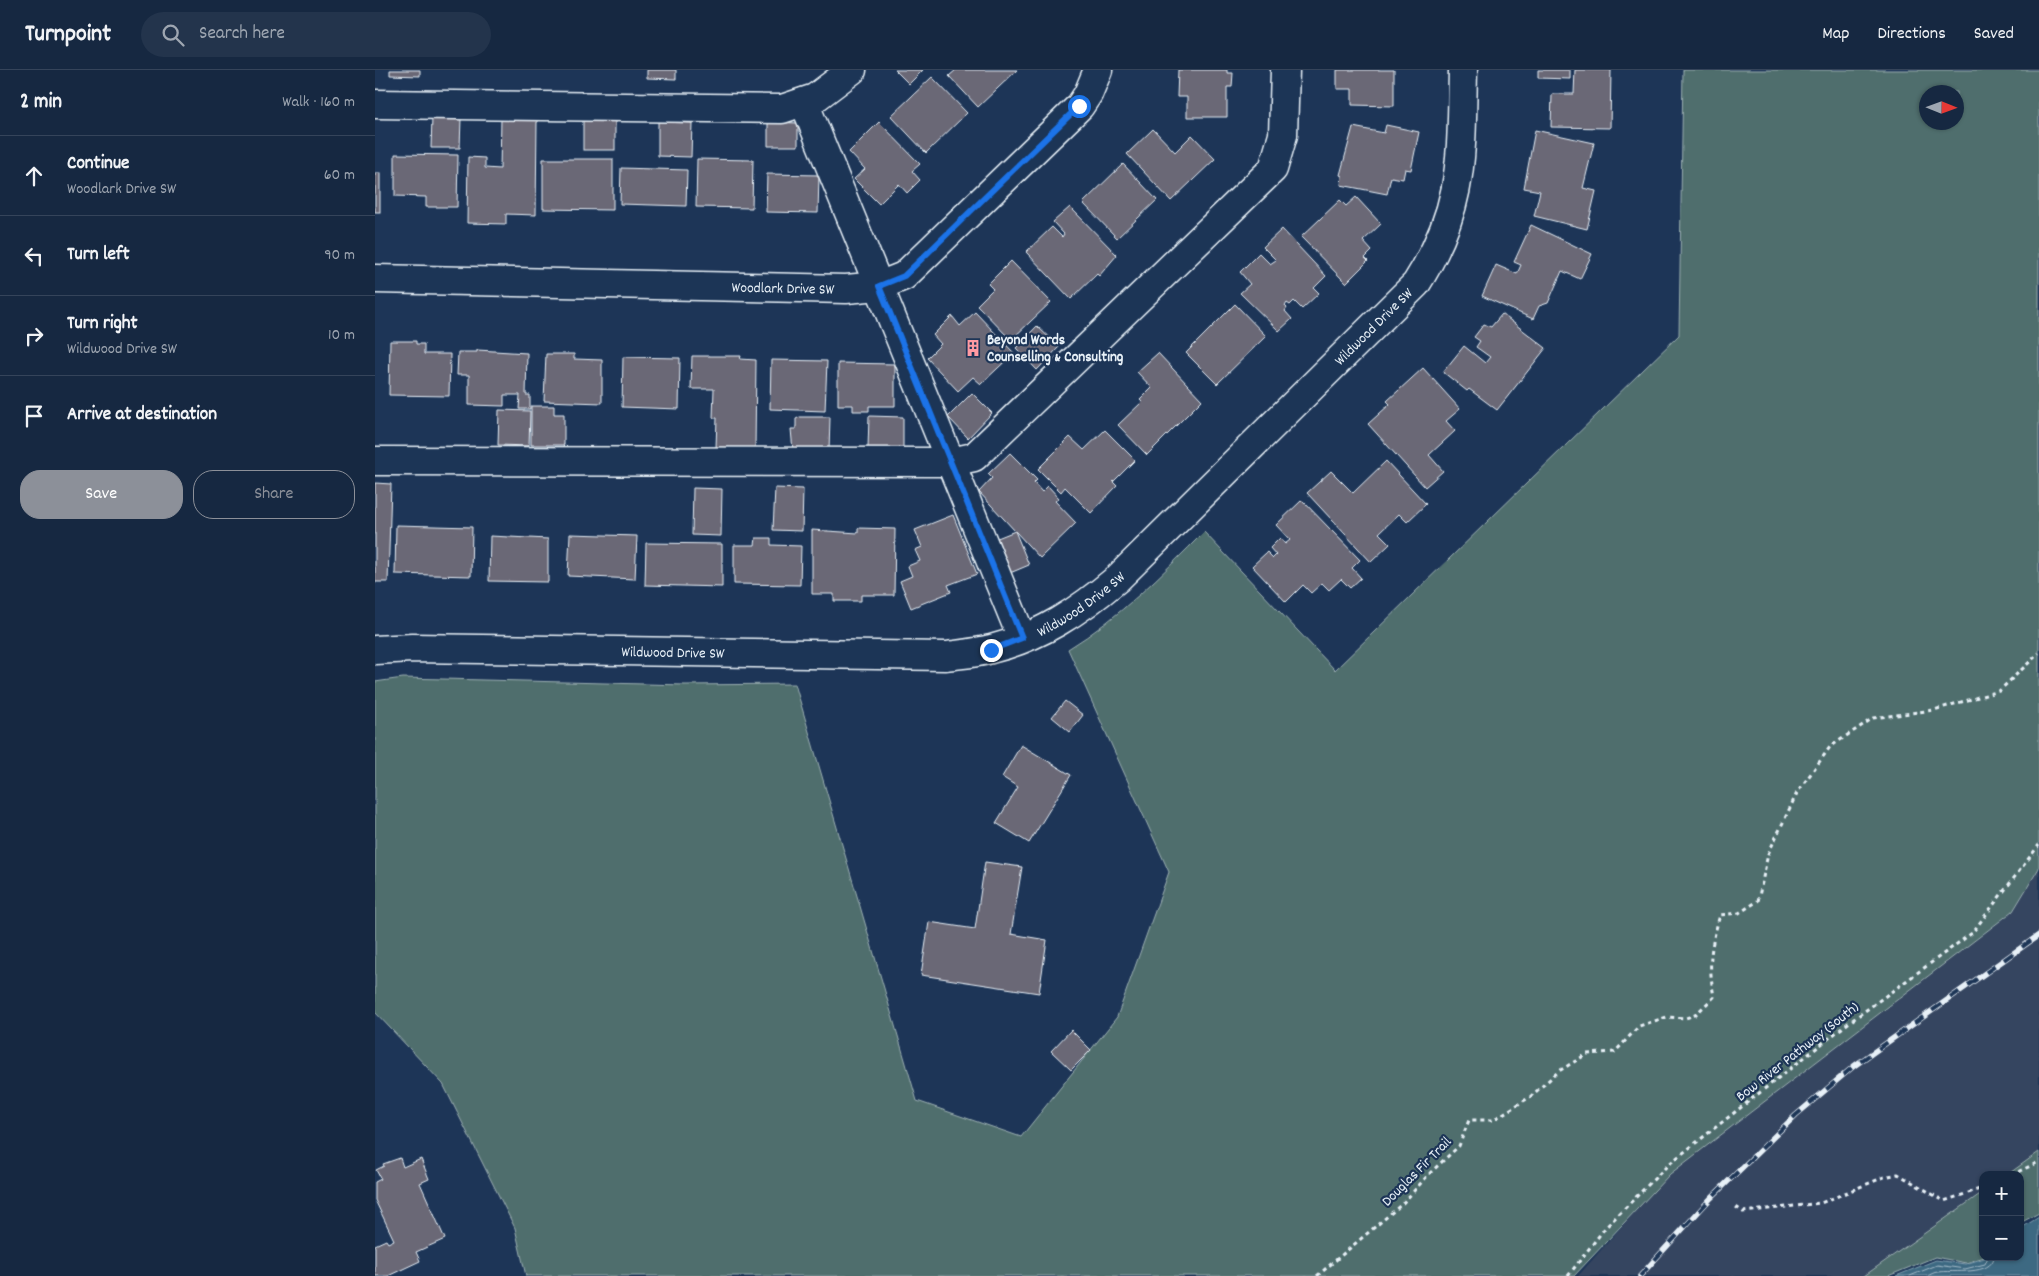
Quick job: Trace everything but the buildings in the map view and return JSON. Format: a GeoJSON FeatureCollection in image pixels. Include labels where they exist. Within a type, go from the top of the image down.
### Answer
{"type":"FeatureCollection","features":[{"type":"Feature","properties":{"kind":"street"},"geometry":{"type":"LineString","coordinates":[[375,104],[782,109],[815,98],[852,70]]}},
{"type":"Feature","properties":{"kind":"street","name":"Woodlark Drive SW"},"geometry":{"type":"LineString","coordinates":[[375,279],[846,289],[879,286],[904,276],[1079,106],[1088,94],[1098,70]]}},
{"type":"Feature","properties":{"kind":"street"},"geometry":{"type":"LineString","coordinates":[[375,462],[951,462],[974,457],[1273,169],[1283,135],[1285,70]]}},
{"type":"Feature","properties":{"kind":"street","name":"Wildwood Drive SW"},"geometry":{"type":"LineString","coordinates":[[375,650],[412,648],[946,656],[991,650],[1054,626],[1086,605],[1117,579],[1416,284],[1442,238],[1451,212],[1457,185],[1461,158],[1463,70]]}},
{"type":"Feature","properties":{"kind":"street"},"geometry":{"type":"LineString","coordinates":[[804,102],[1022,638]]}},
{"type":"Feature","properties":{"kind":"path","name":"Douglas Fir Trail"},"geometry":{"type":"LineString","coordinates":[[1317,1276],[1402,1204],[1431,1172],[1459,1146],[1469,1120],[1493,1120],[1530,1097],[1559,1071],[1587,1054],[1615,1052],[1639,1026],[1667,1017],[1686,1018],[1695,1015],[1714,998],[1710,971],[1710,947],[1720,915],[1739,913],[1758,901],[1768,854],[1797,793],[1830,747],[1873,718],[1934,710],[1999,691],[2039,653]]}},
{"type":"Feature","properties":{"kind":"path","name":"Bow River Pathway (South)"},"geometry":{"type":"LineString","coordinates":[[1568,1276],[1605,1228],[1669,1164],[1847,1024],[1972,933],[2039,845]]}},
{"type":"Feature","properties":{"kind":"path"},"geometry":{"type":"LineString","coordinates":[[2020,1171],[2039,1162]]}},
{"type":"Feature","properties":{"kind":"path"},"geometry":{"type":"LineString","coordinates":[[1735,1207],[1743,1212],[1821,1202],[1883,1177],[1898,1174],[1944,1202],[1979,1189]]}},
{"type":"Feature","properties":{"kind":"shaded area"},"geometry":{"type":"Polygon","coordinates":[[[2039,868],[2039,1153],[2014,1171],[1979,1171],[1979,1196],[1866,1276],[1578,1276],[1668,1174],[2013,911],[2039,868]]]}},
{"type":"Feature","properties":{"kind":"green space"},"geometry":{"type":"Polygon","coordinates":[[[1683,70],[2039,70],[2039,868],[2013,911],[1670,1174],[1574,1276],[526,1276],[515,1228],[443,1084],[375,1012],[375,682],[403,678],[685,685],[795,684],[917,1101],[1021,1137],[1117,1017],[1169,872],[1068,649],[1105,624],[1156,579],[1204,532],[1335,670],[1679,335],[1683,70]]]}},
{"type":"Feature","properties":{"kind":"green space"},"geometry":{"type":"Polygon","coordinates":[[[2039,1152],[2039,1213],[2024,1221],[2024,1171],[2013,1171],[2039,1152]]]}},
{"type":"Feature","properties":{"kind":"green space"},"geometry":{"type":"Polygon","coordinates":[[[1979,1195],[1979,1259],[1966,1263],[1935,1257],[1888,1276],[1864,1276],[1979,1195]]]}},
{"type":"Feature","properties":{"kind":"water"},"geometry":{"type":"Polygon","coordinates":[[[2039,1217],[2039,1276],[1896,1276],[1936,1260],[1965,1264],[1979,1260],[2024,1261],[2024,1226],[2039,1217]]]}},
{"type":"Feature","properties":{"kind":"railway"},"geometry":{"type":"LineString","coordinates":[[1640,1276],[1711,1198],[1796,1115],[1854,1066],[2039,935]]}},
{"type":"Feature","properties":{"kind":"place","name":"Beyond Words Counselling & Consulting"},"geometry":{"type":"Point","coordinates":[973,348]}},
{"type":"Feature","properties":{"kind":"route"},"geometry":{"type":"LineString","coordinates":[[991,650],[1022,638],[879,286],[904,276],[1052,130],[1079,106]]}}]}
